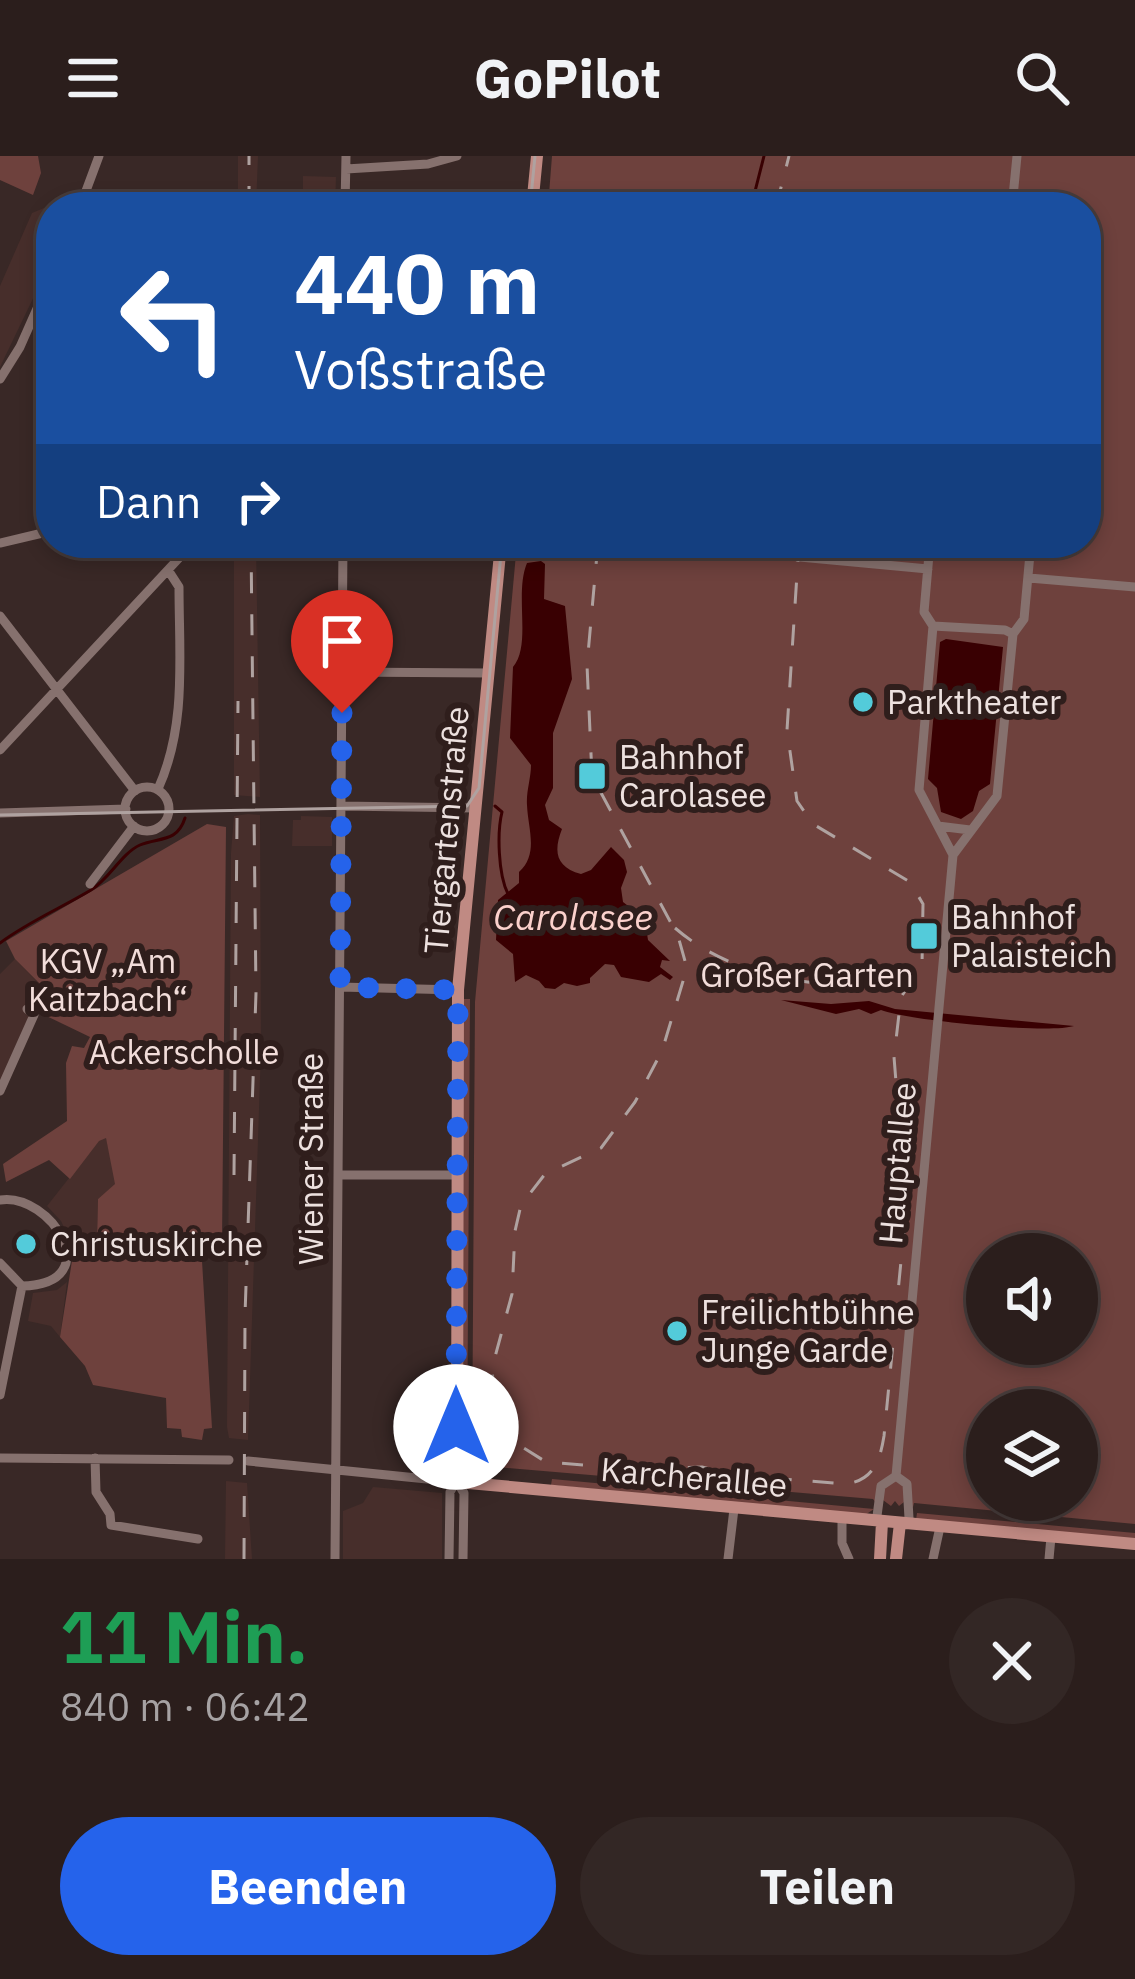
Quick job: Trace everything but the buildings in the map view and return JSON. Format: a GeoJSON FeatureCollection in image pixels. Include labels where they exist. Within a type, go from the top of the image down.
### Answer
{"type":"FeatureCollection","features":[{"type":"Feature","properties":{"kind":"main road"},"geometry":{"type":"LineString","coordinates":[[533,192],[537,156]]}},
{"type":"Feature","properties":{"kind":"main road","name":"Tiergartenstraße"},"geometry":{"type":"LineString","coordinates":[[457,1482],[458,990],[500,558]]}},
{"type":"Feature","properties":{"kind":"main road","name":"Karcherallee"},"geometry":{"type":"LineString","coordinates":[[457,1482],[842,1523],[880,1519],[1135,1544]]}},
{"type":"Feature","properties":{"kind":"main road"},"geometry":{"type":"LineString","coordinates":[[880,1519],[880,1559]]}},
{"type":"Feature","properties":{"kind":"main road"},"geometry":{"type":"LineString","coordinates":[[896,1559],[904,1521]]}},
{"type":"Feature","properties":{"kind":"street"},"geometry":{"type":"LineString","coordinates":[[86,192],[100,156]]}},
{"type":"Feature","properties":{"kind":"street"},"geometry":{"type":"LineString","coordinates":[[346,156],[346,192]]}},
{"type":"Feature","properties":{"kind":"street"},"geometry":{"type":"LineString","coordinates":[[346,169],[428,164],[457,156]]}},
{"type":"Feature","properties":{"kind":"street"},"geometry":{"type":"LineString","coordinates":[[1013,192],[1017,156]]}},
{"type":"Feature","properties":{"kind":"street"},"geometry":{"type":"LineString","coordinates":[[0,379],[36,310]]}},
{"type":"Feature","properties":{"kind":"street"},"geometry":{"type":"LineString","coordinates":[[0,543],[36,535]]}},
{"type":"Feature","properties":{"kind":"street"},"geometry":{"type":"LineString","coordinates":[[0,750],[179,558]]}},
{"type":"Feature","properties":{"kind":"street","name":"Wiener Straße"},"geometry":{"type":"LineString","coordinates":[[335,1559],[343,558]]}},
{"type":"Feature","properties":{"kind":"street"},"geometry":{"type":"LineString","coordinates":[[811,558],[928,569]]}},
{"type":"Feature","properties":{"kind":"street"},"geometry":{"type":"LineString","coordinates":[[929,558],[924,612],[933,626],[919,790],[952,855],[997,796],[1013,634],[1024,619],[1030,558]]}},
{"type":"Feature","properties":{"kind":"street"},"geometry":{"type":"LineString","coordinates":[[158,789],[178,726],[179,587],[168,570]]}},
{"type":"Feature","properties":{"kind":"street"},"geometry":{"type":"LineString","coordinates":[[1029,578],[1135,587]]}},
{"type":"Feature","properties":{"kind":"street"},"geometry":{"type":"LineString","coordinates":[[0,616],[135,791]]}},
{"type":"Feature","properties":{"kind":"street"},"geometry":{"type":"LineString","coordinates":[[933,626],[1013,634]]}},
{"type":"Feature","properties":{"kind":"street"},"geometry":{"type":"LineString","coordinates":[[342,672],[488,673]]}},
{"type":"Feature","properties":{"kind":"street"},"geometry":{"type":"LineString","coordinates":[[146,787],[158,789],[169,805],[165,822],[147,830],[134,826],[126,809],[135,791],[146,787]]}},
{"type":"Feature","properties":{"kind":"street"},"geometry":{"type":"LineString","coordinates":[[341,806],[475,808]]}},
{"type":"Feature","properties":{"kind":"street"},"geometry":{"type":"LineString","coordinates":[[0,813],[126,809]]}},
{"type":"Feature","properties":{"kind":"street"},"geometry":{"type":"LineString","coordinates":[[90,884],[134,826]]}},
{"type":"Feature","properties":{"kind":"street"},"geometry":{"type":"LineString","coordinates":[[938,826],[970,830]]}},
{"type":"Feature","properties":{"kind":"street","name":"Hauptallee"},"geometry":{"type":"LineString","coordinates":[[896,1476],[952,855]]}},
{"type":"Feature","properties":{"kind":"street"},"geometry":{"type":"LineString","coordinates":[[340,987],[458,990]]}},
{"type":"Feature","properties":{"kind":"street"},"geometry":{"type":"LineString","coordinates":[[0,1091],[34,1015],[27,1009]]}},
{"type":"Feature","properties":{"kind":"street"},"geometry":{"type":"LineString","coordinates":[[338,1174],[457,1175]]}},
{"type":"Feature","properties":{"kind":"street"},"geometry":{"type":"LineString","coordinates":[[0,1200],[14,1198],[41,1211],[65,1247],[62,1276],[50,1284],[22,1286]]}},
{"type":"Feature","properties":{"kind":"street"},"geometry":{"type":"LineString","coordinates":[[0,1263],[22,1286]]}},
{"type":"Feature","properties":{"kind":"street"},"geometry":{"type":"LineString","coordinates":[[0,1395],[22,1286]]}},
{"type":"Feature","properties":{"kind":"street"},"geometry":{"type":"LineString","coordinates":[[0,1458],[229,1460]]}},
{"type":"Feature","properties":{"kind":"street"},"geometry":{"type":"LineString","coordinates":[[95,1458],[96,1492],[110,1514],[111,1525],[198,1539]]}},
{"type":"Feature","properties":{"kind":"street","name":"Karcherallee"},"geometry":{"type":"LineString","coordinates":[[248,1461],[457,1482]]}},
{"type":"Feature","properties":{"kind":"street","name":"Hauptallee"},"geometry":{"type":"LineString","coordinates":[[880,1519],[881,1486],[896,1476]]}},
{"type":"Feature","properties":{"kind":"street","name":"Hauptallee"},"geometry":{"type":"LineString","coordinates":[[896,1476],[907,1484],[904,1521]]}},
{"type":"Feature","properties":{"kind":"street","name":"Tiergartenstraße"},"geometry":{"type":"LineString","coordinates":[[449,1559],[450,1492],[457,1482],[464,1493],[463,1559]]}},
{"type":"Feature","properties":{"kind":"street"},"geometry":{"type":"LineString","coordinates":[[728,1559],[734,1508]]}},
{"type":"Feature","properties":{"kind":"street"},"geometry":{"type":"LineString","coordinates":[[842,1523],[849,1559]]}},
{"type":"Feature","properties":{"kind":"street"},"geometry":{"type":"LineString","coordinates":[[933,1559],[940,1527]]}},
{"type":"Feature","properties":{"kind":"street"},"geometry":{"type":"LineString","coordinates":[[1049,1559],[1052,1537]]}},
{"type":"Feature","properties":{"kind":"shaded area"},"geometry":{"type":"Polygon","coordinates":[[[238,156],[258,156],[257,192],[238,192],[238,156]]]}},
{"type":"Feature","properties":{"kind":"shaded area"},"geometry":{"type":"Polygon","coordinates":[[[303,176],[336,177],[336,192],[303,192],[303,176]]]}},
{"type":"Feature","properties":{"kind":"shaded area"},"geometry":{"type":"Polygon","coordinates":[[[36,211],[36,292],[0,367],[0,286],[36,211]]]}},
{"type":"Feature","properties":{"kind":"shaded area"},"geometry":{"type":"Polygon","coordinates":[[[234,558],[256,558],[260,797],[234,795],[234,558]]]}},
{"type":"Feature","properties":{"kind":"shaded area"},"geometry":{"type":"Polygon","coordinates":[[[260,815],[261,1049],[248,1440],[229,1438],[227,1427],[231,853],[234,816],[260,815]]]}},
{"type":"Feature","properties":{"kind":"shaded area"},"geometry":{"type":"Polygon","coordinates":[[[332,817],[332,846],[292,846],[293,820],[332,817]]]}},
{"type":"Feature","properties":{"kind":"shaded area"},"geometry":{"type":"Polygon","coordinates":[[[15,959],[48,993],[31,1012],[0,1082],[0,974],[15,959]]]}},
{"type":"Feature","properties":{"kind":"shaded area"},"geometry":{"type":"Polygon","coordinates":[[[106,1137],[116,1184],[98,1199],[97,1241],[74,1248],[61,1221],[47,1206],[106,1137]]]}},
{"type":"Feature","properties":{"kind":"shaded area"},"geometry":{"type":"Polygon","coordinates":[[[67,1282],[60,1337],[51,1326],[28,1321],[33,1293],[57,1290],[67,1282]]]}},
{"type":"Feature","properties":{"kind":"shaded area"},"geometry":{"type":"Polygon","coordinates":[[[226,1481],[247,1483],[252,1559],[225,1559],[226,1481]]]}},
{"type":"Feature","properties":{"kind":"shaded area"},"geometry":{"type":"Polygon","coordinates":[[[373,1487],[442,1493],[442,1559],[343,1559],[343,1511],[363,1503],[373,1487]]]}},
{"type":"Feature","properties":{"kind":"green space"},"geometry":{"type":"Polygon","coordinates":[[[0,156],[38,156],[41,173],[33,195],[0,180],[0,156]]]}},
{"type":"Feature","properties":{"kind":"green space","name":"Großer Garten"},"geometry":{"type":"Polygon","coordinates":[[[552,156],[1135,156],[1135,1524],[1098,1520],[1098,1389],[966,1389],[966,1508],[914,1503],[913,1507],[904,1502],[899,1506],[895,1501],[891,1506],[873,1499],[472,1465],[475,1002],[516,558],[1101,558],[1101,192],[549,192],[552,156]]]}},
{"type":"Feature","properties":{"kind":"green space"},"geometry":{"type":"Polygon","coordinates":[[[207,824],[226,827],[222,1244],[201,1244],[212,1428],[204,1429],[202,1440],[182,1437],[181,1429],[167,1428],[166,1398],[93,1385],[85,1366],[60,1337],[74,1248],[97,1241],[98,1199],[115,1184],[106,1138],[70,1179],[49,1160],[6,1182],[3,1164],[67,1121],[66,1063],[72,1046],[84,1048],[90,1037],[34,1010],[48,992],[15,959],[6,941],[207,824]]]}},
{"type":"Feature","properties":{"kind":"green space"},"geometry":{"type":"Polygon","coordinates":[[[462,999],[470,999],[467,1464],[463,1464],[462,999]]]}},
{"type":"Feature","properties":{"kind":"green space"},"geometry":{"type":"Polygon","coordinates":[[[552,1479],[874,1509],[865,1515],[551,1485],[552,1479]]]}},
{"type":"Feature","properties":{"kind":"green space"},"geometry":{"type":"Polygon","coordinates":[[[917,1513],[1135,1533],[1135,1540],[916,1520],[917,1513]]]}},
{"type":"Feature","properties":{"kind":"water","name":"Carolasee"},"geometry":{"type":"Polygon","coordinates":[[[527,563],[545,564],[544,599],[565,606],[572,679],[553,733],[553,788],[545,805],[549,820],[562,829],[559,858],[581,874],[591,870],[611,847],[624,860],[623,902],[641,918],[648,940],[670,961],[662,960],[660,967],[673,977],[670,980],[661,974],[649,982],[621,977],[614,965],[605,964],[590,983],[577,986],[564,983],[545,988],[526,975],[515,982],[513,954],[496,940],[498,900],[519,883],[519,872],[531,849],[527,800],[531,765],[510,738],[513,667],[521,646],[523,575],[527,563]]]}},
{"type":"Feature","properties":{"kind":"water"},"geometry":{"type":"Polygon","coordinates":[[[940,642],[1003,647],[990,784],[979,791],[973,811],[961,819],[941,812],[937,788],[928,779],[940,642]]]}},
{"type":"Feature","properties":{"kind":"water"},"geometry":{"type":"Polygon","coordinates":[[[781,1000],[869,1001],[895,1009],[1074,1026],[979,1025],[881,1010],[836,1014],[781,1000]]]}},
{"type":"Feature","properties":{"kind":"waterway"},"geometry":{"type":"LineString","coordinates":[[755,192],[764,156]]}},
{"type":"Feature","properties":{"kind":"waterway"},"geometry":{"type":"LineString","coordinates":[[495,806],[502,812],[499,853],[508,894]]}},
{"type":"Feature","properties":{"kind":"waterway"},"geometry":{"type":"LineString","coordinates":[[0,943],[91,890],[133,849],[177,832],[185,818]]}},
{"type":"Feature","properties":{"kind":"tram line"},"geometry":{"type":"LineString","coordinates":[[531,192],[535,156]]}},
{"type":"Feature","properties":{"kind":"tram line"},"geometry":{"type":"LineString","coordinates":[[0,815],[467,806],[479,788],[501,558]]}},
{"type":"Feature","properties":{"kind":"railway"},"geometry":{"type":"LineString","coordinates":[[249,156],[249,192]]}},
{"type":"Feature","properties":{"kind":"railway"},"geometry":{"type":"LineString","coordinates":[[780,192],[789,156]]}},
{"type":"Feature","properties":{"kind":"railway"},"geometry":{"type":"LineString","coordinates":[[244,1559],[245,1315],[256,993],[251,558]]}},
{"type":"Feature","properties":{"kind":"railway"},"geometry":{"type":"LineString","coordinates":[[597,558],[587,665],[592,776],[678,936],[687,968],[662,1051],[635,1102],[601,1148],[545,1174],[521,1205],[512,1294],[492,1368],[495,1408],[516,1443],[546,1462],[631,1469],[702,1467],[735,1475],[845,1484],[862,1479],[874,1468],[884,1436],[912,1148],[898,1107],[894,1057],[901,997],[922,966],[923,904],[910,882],[813,824],[797,801],[787,730],[798,558]]}},
{"type":"Feature","properties":{"kind":"railway"},"geometry":{"type":"LineString","coordinates":[[234,1175],[238,701]]}},
{"type":"Feature","properties":{"kind":"railway"},"geometry":{"type":"LineString","coordinates":[[675,928],[715,955],[782,978],[878,987],[894,985],[915,972]]}},
{"type":"Feature","properties":{"kind":"place","name":"Parktheater"},"geometry":{"type":"Point","coordinates":[863,702]}},
{"type":"Feature","properties":{"kind":"place","name":"Bahnhof Carolasee"},"geometry":{"type":"Point","coordinates":[592,776]}},
{"type":"Feature","properties":{"kind":"place","name":"Bahnhof Palaisteich"},"geometry":{"type":"Point","coordinates":[924,936]}},
{"type":"Feature","properties":{"kind":"place","name":"Christuskirche"},"geometry":{"type":"Point","coordinates":[26,1244]}},
{"type":"Feature","properties":{"kind":"place","name":"Freilichtbühne Junge Garde"},"geometry":{"type":"Point","coordinates":[677,1331]}},
{"type":"Feature","properties":{"kind":"route"},"geometry":{"type":"LineString","coordinates":[[342,713],[340,987],[458,990],[456,1427]]}},
{"type":"Feature","properties":{"kind":"park label","name":"KGV „Am Kaitzbach“"},"geometry":{"type":"Point","coordinates":[108,980]}},
{"type":"Feature","properties":{"kind":"park label","name":"Ackerscholle"},"geometry":{"type":"Point","coordinates":[184,1052]}}]}
